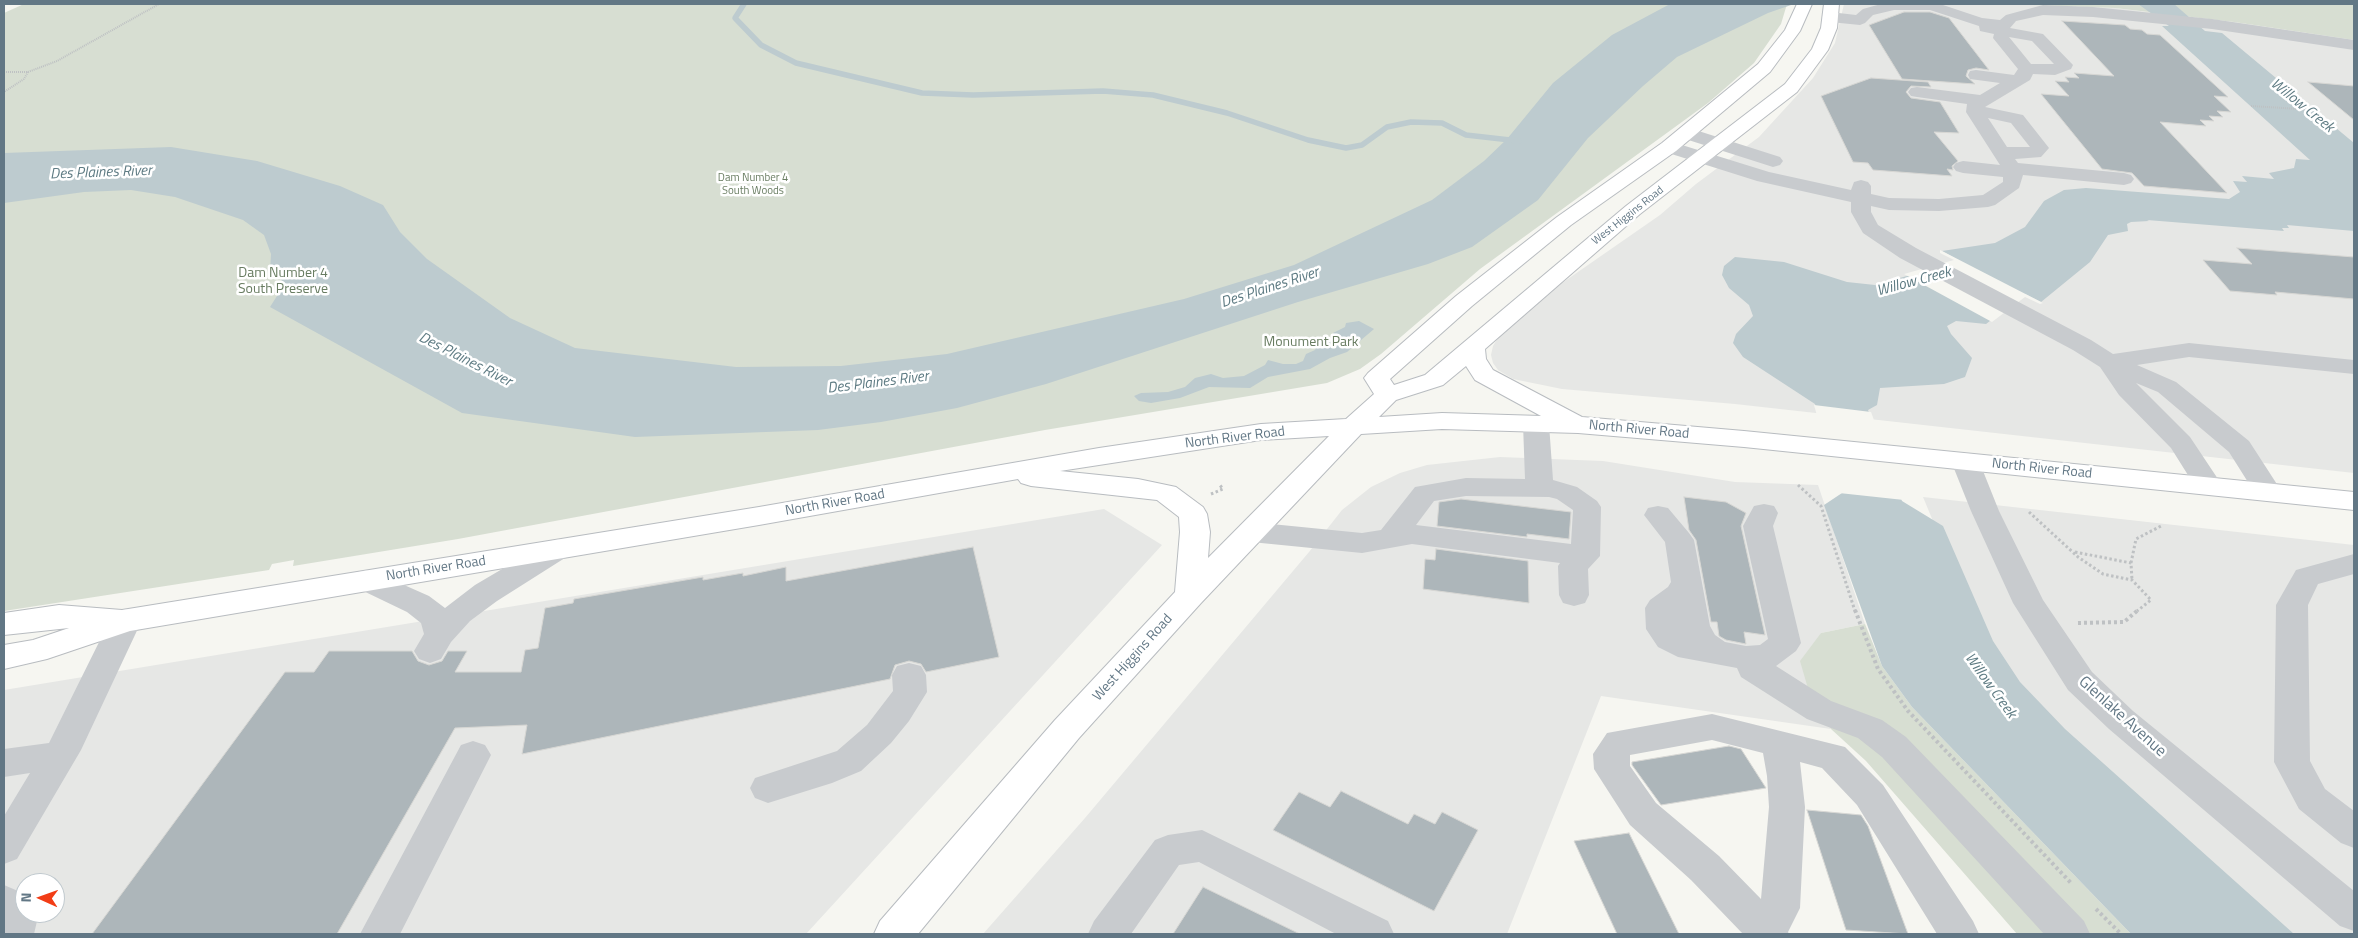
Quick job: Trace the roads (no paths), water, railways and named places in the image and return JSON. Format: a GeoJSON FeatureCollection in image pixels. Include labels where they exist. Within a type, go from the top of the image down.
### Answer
{"type":"FeatureCollection","features":[{"type":"Feature","properties":{"kind":"main road"},"geometry":{"type":"LineString","coordinates":[[1387,395],[1377,378],[1464,301],[1564,220],[1678,140],[1764,68],[1792,31],[1804,4]]}},
{"type":"Feature","properties":{"kind":"main road","name":"West Higgins Road"},"geometry":{"type":"LineString","coordinates":[[894,934],[1067,729],[1190,595],[1353,427],[1387,395],[1434,380],[1633,210],[1791,88],[1820,50],[1829,28],[1831,10]]}},
{"type":"Feature","properties":{"kind":"main road"},"geometry":{"type":"LineString","coordinates":[[1472,346],[1474,359],[1484,375],[1578,425]]}},
{"type":"Feature","properties":{"kind":"main road","name":"North River Road"},"geometry":{"type":"LineString","coordinates":[[4,657],[36,652],[126,620],[558,549],[1099,456],[1261,432],[1442,421],[1578,425],[1965,461],[2354,501]]}},
{"type":"Feature","properties":{"kind":"main road"},"geometry":{"type":"LineString","coordinates":[[998,474],[1138,488],[1166,494],[1193,514],[1195,532],[1190,595]]}},
{"type":"Feature","properties":{"kind":"main road","name":"North River Road"},"geometry":{"type":"LineString","coordinates":[[4,624],[59,616],[126,620]]}},
{"type":"Feature","properties":{"kind":"street"},"geometry":{"type":"LineString","coordinates":[[1831,10],[1860,20],[1868,12],[1894,5],[1932,6],[1980,22],[2037,37],[2065,65],[2055,70],[2022,74],[1976,75]]}},
{"type":"Feature","properties":{"kind":"street"},"geometry":{"type":"LineString","coordinates":[[2022,74],[2001,38],[2002,27],[2010,18],[2042,10],[2212,24],[2354,45]]}},
{"type":"Feature","properties":{"kind":"street"},"geometry":{"type":"LineString","coordinates":[[1980,22],[1952,22],[2002,27]]}},
{"type":"Feature","properties":{"kind":"street"},"geometry":{"type":"LineString","coordinates":[[1979,106],[2022,74]]}},
{"type":"Feature","properties":{"kind":"street"},"geometry":{"type":"LineString","coordinates":[[1919,95],[1949,100],[1958,98],[1993,113],[2017,119],[2040,148],[2034,153],[2009,164]]}},
{"type":"Feature","properties":{"kind":"street"},"geometry":{"type":"LineString","coordinates":[[1678,140],[1719,143],[1827,179],[1889,204],[1939,205],[1988,201],[2012,184],[2009,164],[1979,106]]}},
{"type":"Feature","properties":{"kind":"street"},"geometry":{"type":"LineString","coordinates":[[1678,140],[1701,158],[1764,177],[1861,192]]}},
{"type":"Feature","properties":{"kind":"street"},"geometry":{"type":"LineString","coordinates":[[1963,167],[2009,164],[2124,179]]}},
{"type":"Feature","properties":{"kind":"street"},"geometry":{"type":"LineString","coordinates":[[1861,192],[1861,212],[1870,229],[1908,252],[2039,324],[2082,345],[2110,362],[2167,387],[2240,446],[2268,492]]}},
{"type":"Feature","properties":{"kind":"street"},"geometry":{"type":"LineString","coordinates":[[2110,362],[2189,350],[2283,358],[2311,364],[2354,367]]}},
{"type":"Feature","properties":{"kind":"street"},"geometry":{"type":"LineString","coordinates":[[2283,358],[2302,355],[2341,358],[2354,362]]}},
{"type":"Feature","properties":{"kind":"street"},"geometry":{"type":"LineString","coordinates":[[2110,362],[2128,390],[2181,443],[2208,485]]}},
{"type":"Feature","properties":{"kind":"street"},"geometry":{"type":"LineString","coordinates":[[1536,424],[1539,488]]}},
{"type":"Feature","properties":{"kind":"street","name":"Glenlake Avenue"},"geometry":{"type":"LineString","coordinates":[[1965,461],[1985,510],[2029,603],[2080,681],[2121,720],[2354,914]]}},
{"type":"Feature","properties":{"kind":"street"},"geometry":{"type":"LineString","coordinates":[[1390,538],[1425,493],[1466,487],[1539,488],[1567,492],[1587,507],[1585,556],[1573,566],[1574,595]]}},
{"type":"Feature","properties":{"kind":"street"},"geometry":{"type":"LineString","coordinates":[[1658,515],[1679,540],[1686,582],[1680,594],[1662,608],[1660,617],[1662,629],[1669,639],[1678,645],[1746,658],[1768,657],[1785,643],[1758,526],[1764,513]]}},
{"type":"Feature","properties":{"kind":"street"},"geometry":{"type":"LineString","coordinates":[[1250,532],[1362,543],[1412,534],[1585,556]]}},
{"type":"Feature","properties":{"kind":"street"},"geometry":{"type":"LineString","coordinates":[[366,580],[418,604],[436,618],[435,643],[459,613],[479,598],[558,549]]}},
{"type":"Feature","properties":{"kind":"street"},"geometry":{"type":"LineString","coordinates":[[2354,564],[2307,576],[2292,605],[2292,762],[2312,799],[2354,832]]}},
{"type":"Feature","properties":{"kind":"street"},"geometry":{"type":"LineString","coordinates":[[4,848],[60,755],[126,620]]}},
{"type":"Feature","properties":{"kind":"street"},"geometry":{"type":"LineString","coordinates":[[1753,668],[1819,710],[1870,729],[1894,747],[2070,934]]}},
{"type":"Feature","properties":{"kind":"street"},"geometry":{"type":"LineString","coordinates":[[768,788],[819,773],[849,761],[878,734],[897,712],[910,692],[909,675]]}},
{"type":"Feature","properties":{"kind":"street"},"geometry":{"type":"LineString","coordinates":[[1778,743],[1785,776],[1787,808],[1780,908],[1768,933],[1705,868],[1643,814],[1612,769],[1611,754],[1620,743],[1712,727],[1778,743],[1833,757],[1870,795],[1958,934]]}},
{"type":"Feature","properties":{"kind":"street"},"geometry":{"type":"LineString","coordinates":[[4,763],[60,755]]}},
{"type":"Feature","properties":{"kind":"street"},"geometry":{"type":"LineString","coordinates":[[380,934],[474,755]]}},
{"type":"Feature","properties":{"kind":"street"},"geometry":{"type":"LineString","coordinates":[[1108,934],[1168,851],[1202,846],[1374,934]]}},
{"type":"Feature","properties":{"kind":"street"},"geometry":{"type":"LineString","coordinates":[[4,902],[12,907],[17,921],[14,934]]}},
{"type":"Feature","properties":{"kind":"street"},"geometry":{"type":"LineString","coordinates":[[366,934],[390,934]]}},
{"type":"Feature","properties":{"kind":"water","name":"Des Plaines River"},"geometry":{"type":"Polygon","coordinates":[[[1670,4],[1794,4],[1768,13],[1677,57],[1588,138],[1538,200],[1472,247],[1428,264],[1298,302],[1046,384],[957,408],[881,422],[818,430],[635,437],[462,413],[270,307],[284,285],[280,277],[270,272],[271,254],[264,235],[243,220],[175,197],[131,190],[84,192],[4,203],[4,153],[171,147],[257,161],[340,186],[383,205],[400,232],[427,259],[510,318],[575,348],[736,367],[841,366],[947,354],[1184,299],[1294,265],[1432,200],[1484,161],[1507,139],[1553,83],[1612,35],[1670,4]]]}},
{"type":"Feature","properties":{"kind":"water","name":"Willow Creek"},"geometry":{"type":"Polygon","coordinates":[[[2138,4],[2174,4],[2205,31],[2222,33],[2354,143],[2354,231],[2287,225],[2289,228],[2282,228],[2284,231],[2147,220],[2149,221],[2131,222],[2127,224],[2128,231],[2108,235],[2090,262],[2041,302],[2025,294],[1986,324],[1956,321],[1947,326],[1951,334],[1972,358],[1965,377],[1944,384],[1880,388],[1877,405],[1868,410],[1902,501],[1943,526],[1993,641],[2020,682],[2065,729],[2294,934],[2131,934],[1912,707],[1882,666],[1824,505],[1842,493],[1815,404],[1743,357],[1733,343],[1736,334],[1753,316],[1749,305],[1729,288],[1722,275],[1724,266],[1735,257],[1784,262],[1847,282],[1875,285],[1960,261],[1942,251],[1995,243],[2025,227],[2044,201],[2064,190],[2086,188],[2229,199],[2240,192],[2233,181],[2247,182],[2242,176],[2274,179],[2269,173],[2294,168],[2296,159],[2310,160],[2162,26],[2169,26],[2138,4]]]}},
{"type":"Feature","properties":{"kind":"water"},"geometry":{"type":"Polygon","coordinates":[[[1359,321],[1374,329],[1347,352],[1330,358],[1310,369],[1268,377],[1250,388],[1209,387],[1180,398],[1151,403],[1139,401],[1134,396],[1141,393],[1168,392],[1185,387],[1195,378],[1211,374],[1223,378],[1244,376],[1265,365],[1268,360],[1283,364],[1296,364],[1303,361],[1306,354],[1315,350],[1318,345],[1331,342],[1335,336],[1333,333],[1345,327],[1346,323],[1359,321]]]}},
{"type":"Feature","properties":{"kind":"waterway"},"geometry":{"type":"LineString","coordinates":[[744,4],[735,18],[761,45],[796,63],[922,93],[973,95],[1103,91],[1153,95],[1227,113],[1308,140],[1346,148],[1362,145],[1387,127],[1411,122],[1442,123],[1466,135],[1519,141]]}},
{"type":"Feature","properties":{"kind":"park label","name":"Dam Number 4 South Woods"},"geometry":{"type":"Point","coordinates":[753,184]}},
{"type":"Feature","properties":{"kind":"park label","name":"Dam Number 4 South Preserve"},"geometry":{"type":"Point","coordinates":[283,282]}},
{"type":"Feature","properties":{"kind":"park label","name":"Monument Park"},"geometry":{"type":"Point","coordinates":[1311,343]}}]}
